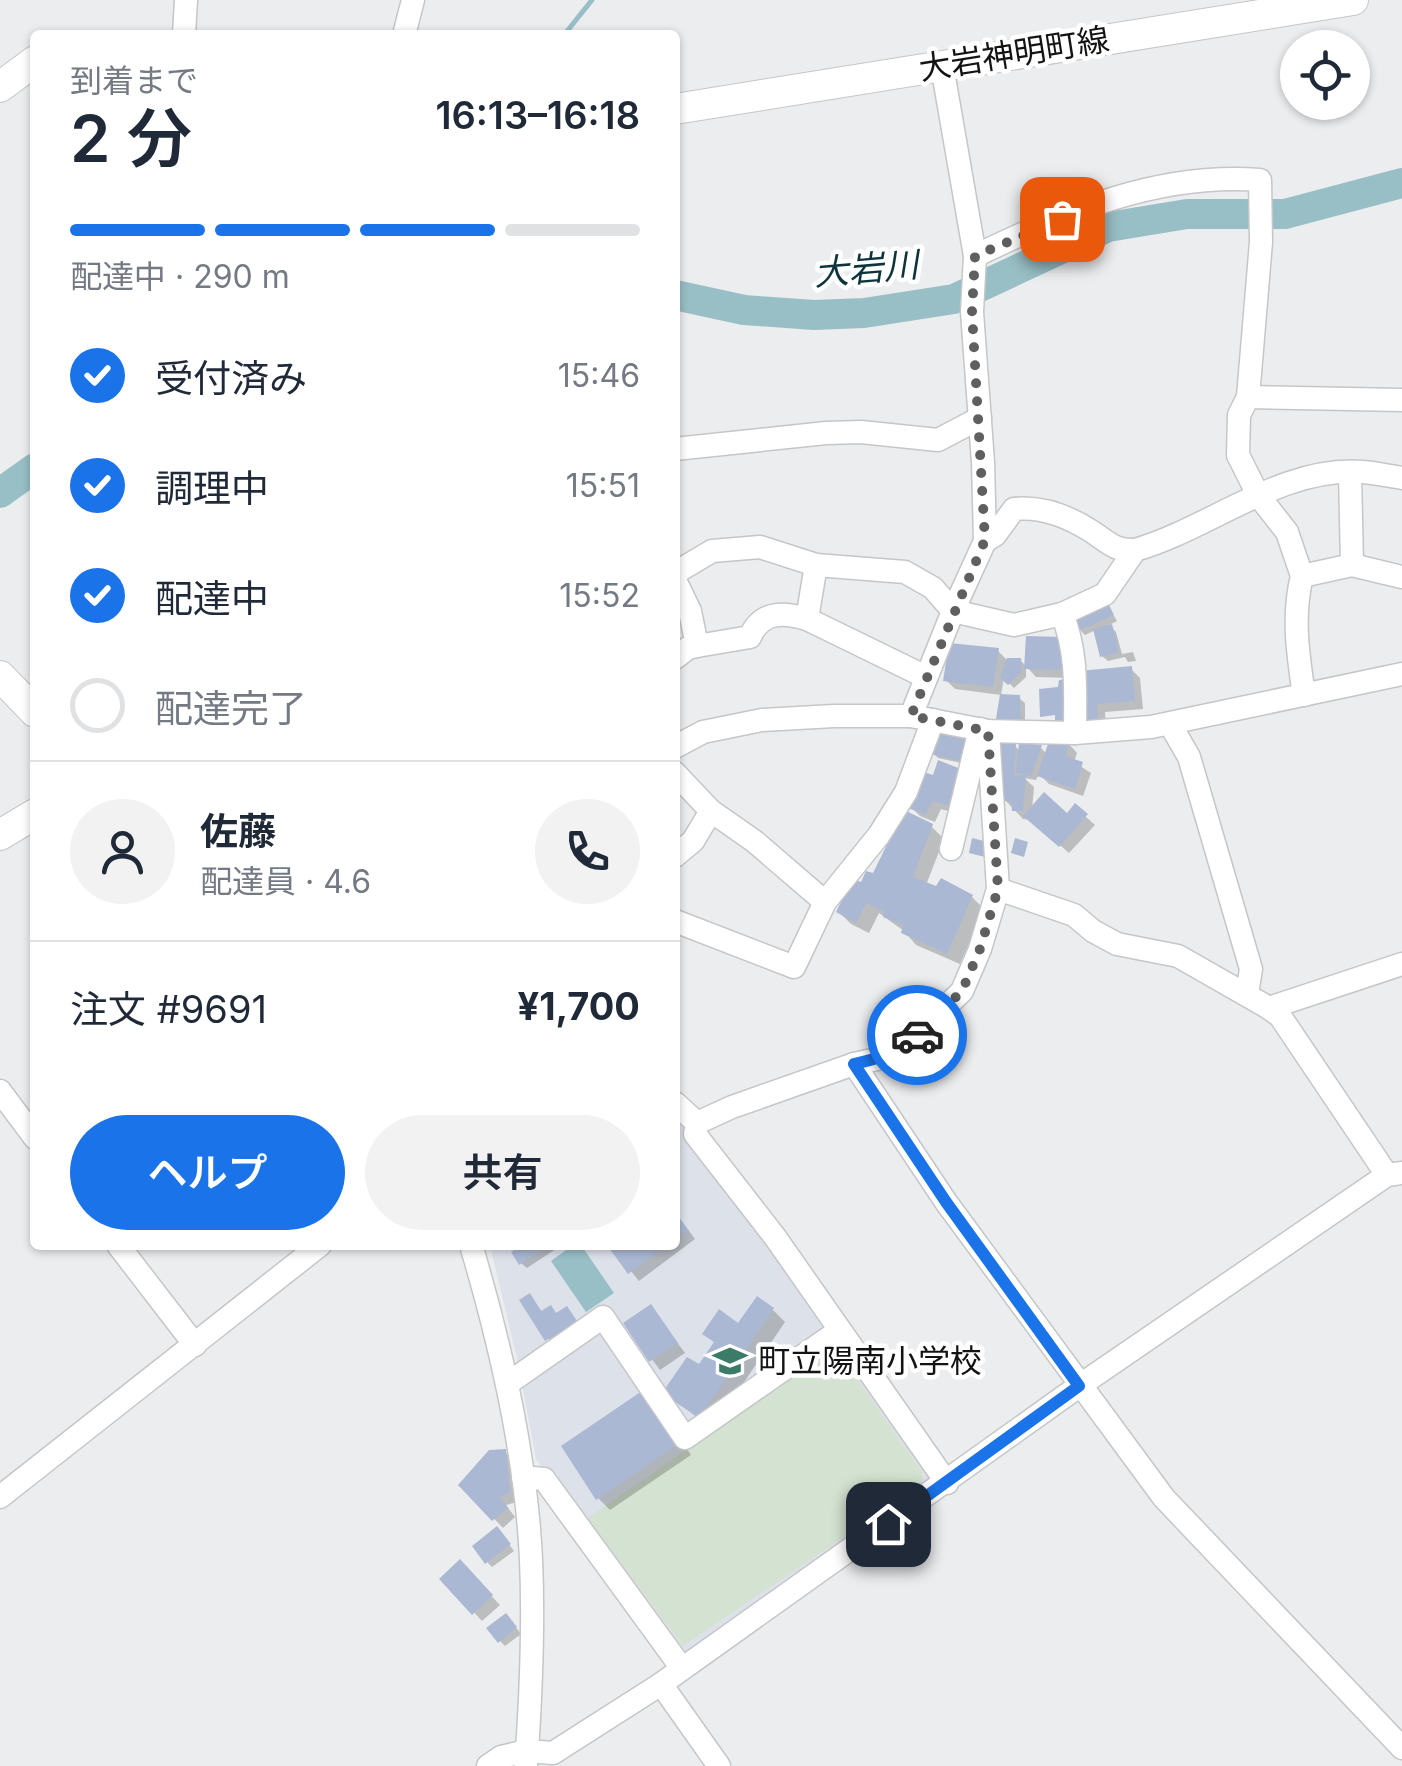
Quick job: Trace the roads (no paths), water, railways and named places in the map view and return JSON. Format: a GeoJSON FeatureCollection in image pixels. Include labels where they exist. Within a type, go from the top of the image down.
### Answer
{"type":"FeatureCollection","features":[{"type":"Feature","properties":{"kind":"main road","name":"大岩神明町線"},"geometry":{"type":"LineString","coordinates":[[680,108],[942,66],[1235,9],[1352,0]]}},
{"type":"Feature","properties":{"kind":"main road"},"geometry":{"type":"LineString","coordinates":[[0,87],[30,64]]}},
{"type":"Feature","properties":{"kind":"main road"},"geometry":{"type":"LineString","coordinates":[[0,676],[30,707]]}},
{"type":"Feature","properties":{"kind":"main road"},"geometry":{"type":"LineString","coordinates":[[0,836],[30,817]]}},
{"type":"Feature","properties":{"kind":"street"},"geometry":{"type":"LineString","coordinates":[[184,30],[186,0]]}},
{"type":"Feature","properties":{"kind":"street"},"geometry":{"type":"LineString","coordinates":[[405,30],[413,0]]}},
{"type":"Feature","properties":{"kind":"street"},"geometry":{"type":"LineString","coordinates":[[680,923],[794,967],[825,902],[880,835],[906,792],[922,718],[926,677],[985,540],[972,312],[975,256],[942,66]]}},
{"type":"Feature","properties":{"kind":"street"},"geometry":{"type":"LineString","coordinates":[[975,256],[1137,189],[1226,177],[1260,180],[1261,242],[1248,397],[1240,415],[1238,455],[1258,495],[1288,532],[1302,576],[1296,598],[1297,648],[1304,696]]}},
{"type":"Feature","properties":{"kind":"street"},"geometry":{"type":"LineString","coordinates":[[1248,397],[1402,400]]}},
{"type":"Feature","properties":{"kind":"street"},"geometry":{"type":"LineString","coordinates":[[680,448],[826,433],[861,432],[938,440],[980,418]]}},
{"type":"Feature","properties":{"kind":"street"},"geometry":{"type":"LineString","coordinates":[[1350,472],[1352,565]]}},
{"type":"Feature","properties":{"kind":"street"},"geometry":{"type":"LineString","coordinates":[[985,540],[995,535],[1014,509],[1024,508],[1044,510],[1078,523],[1108,546],[1135,550],[1258,495],[1326,473],[1402,478]]}},
{"type":"Feature","properties":{"kind":"street"},"geometry":{"type":"LineString","coordinates":[[680,572],[712,550],[760,547],[816,564],[906,572],[933,588],[953,611],[1014,625],[1062,614],[1105,594],[1135,550]]}},
{"type":"Feature","properties":{"kind":"street"},"geometry":{"type":"LineString","coordinates":[[808,619],[816,564]]}},
{"type":"Feature","properties":{"kind":"street"},"geometry":{"type":"LineString","coordinates":[[1302,576],[1352,565],[1402,578]]}},
{"type":"Feature","properties":{"kind":"street"},"geometry":{"type":"LineString","coordinates":[[680,588],[698,646]]}},
{"type":"Feature","properties":{"kind":"street"},"geometry":{"type":"LineString","coordinates":[[680,654],[688,648],[750,637],[755,626],[773,614],[808,619],[926,677]]}},
{"type":"Feature","properties":{"kind":"street"},"geometry":{"type":"LineString","coordinates":[[1062,614],[1075,663],[1075,733]]}},
{"type":"Feature","properties":{"kind":"street"},"geometry":{"type":"LineString","coordinates":[[680,744],[703,732],[762,720],[922,718],[984,730],[1075,733],[1170,724],[1402,674]]}},
{"type":"Feature","properties":{"kind":"street"},"geometry":{"type":"LineString","coordinates":[[1170,724],[1189,757],[1251,969],[1246,994]]}},
{"type":"Feature","properties":{"kind":"street"},"geometry":{"type":"LineString","coordinates":[[951,848],[984,730]]}},
{"type":"Feature","properties":{"kind":"street"},"geometry":{"type":"LineString","coordinates":[[697,1123],[907,1045],[962,991],[998,889],[984,730]]}},
{"type":"Feature","properties":{"kind":"street"},"geometry":{"type":"LineString","coordinates":[[680,778],[712,812],[754,841],[825,902]]}},
{"type":"Feature","properties":{"kind":"street"},"geometry":{"type":"LineString","coordinates":[[680,852],[693,841],[712,812]]}},
{"type":"Feature","properties":{"kind":"street"},"geometry":{"type":"LineString","coordinates":[[488,1766],[501,1757],[553,1753],[661,1684],[1079,1386],[1394,1174],[1280,1016],[1270,1008],[1178,956],[1117,944],[1074,915],[998,889]]}},
{"type":"Feature","properties":{"kind":"street"},"geometry":{"type":"LineString","coordinates":[[1270,1008],[1402,964]]}},
{"type":"Feature","properties":{"kind":"street"},"geometry":{"type":"LineString","coordinates":[[854,1064],[946,1202],[1164,1498],[1402,1748]]}},
{"type":"Feature","properties":{"kind":"street"},"geometry":{"type":"LineString","coordinates":[[0,1091],[30,1131]]}},
{"type":"Feature","properties":{"kind":"street"},"geometry":{"type":"LineString","coordinates":[[680,1108],[697,1123]]}},
{"type":"Feature","properties":{"kind":"street"},"geometry":{"type":"LineString","coordinates":[[697,1123],[695,1134],[775,1237],[947,1483]]}},
{"type":"Feature","properties":{"kind":"street"},"geometry":{"type":"LineString","coordinates":[[122,1250],[195,1345]]}},
{"type":"Feature","properties":{"kind":"street"},"geometry":{"type":"LineString","coordinates":[[0,1497],[314,1250]]}},
{"type":"Feature","properties":{"kind":"street"},"geometry":{"type":"LineString","coordinates":[[472,1250],[507,1384],[523,1477],[533,1611],[527,1758]]}},
{"type":"Feature","properties":{"kind":"street"},"geometry":{"type":"LineString","coordinates":[[507,1384],[602,1317],[685,1438],[840,1330]]}},
{"type":"Feature","properties":{"kind":"street"},"geometry":{"type":"LineString","coordinates":[[523,1477],[544,1479],[681,1667]]}},
{"type":"Feature","properties":{"kind":"street"},"geometry":{"type":"LineString","coordinates":[[661,1684],[719,1766]]}},
{"type":"Feature","properties":{"kind":"water"},"geometry":{"type":"Polygon","coordinates":[[[566,1250],[584,1250],[614,1293],[586,1312],[551,1261],[566,1250]]]}},
{"type":"Feature","properties":{"kind":"waterway"},"geometry":{"type":"LineString","coordinates":[[568,30],[592,0]]}},
{"type":"Feature","properties":{"kind":"waterway","name":"大岩川"},"geometry":{"type":"LineString","coordinates":[[680,296],[744,310],[814,315],[864,313],[954,299],[1108,227],[1187,214],[1285,214],[1402,183]]}},
{"type":"Feature","properties":{"kind":"waterway","name":"大岩川"},"geometry":{"type":"LineString","coordinates":[[0,493],[30,472]]}},
{"type":"Feature","properties":{"kind":"place","name":"町立陽南小学校"},"geometry":{"type":"Point","coordinates":[730,1361]}}]}
